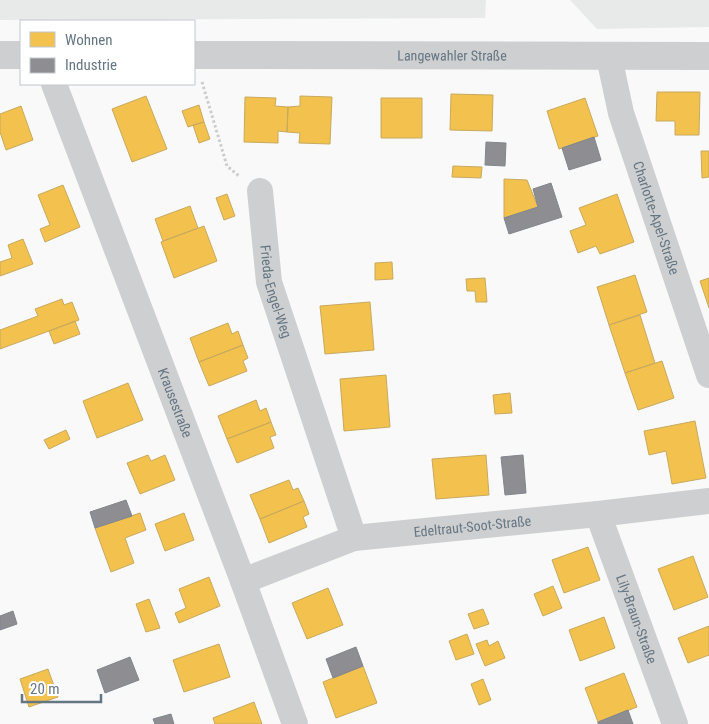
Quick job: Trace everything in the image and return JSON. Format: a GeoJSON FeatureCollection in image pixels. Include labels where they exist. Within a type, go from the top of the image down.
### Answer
{"type":"FeatureCollection","features":[{"type":"Feature","properties":{"kind":"street"},"geometry":{"type":"LineString","coordinates":[[0,55],[20,55]]}},
{"type":"Feature","properties":{"kind":"street","name":"Langewahler Straße"},"geometry":{"type":"LineString","coordinates":[[195,55],[709,56]]}},
{"type":"Feature","properties":{"kind":"street","name":"Charlotte-Apel-Straße"},"geometry":{"type":"LineString","coordinates":[[609,57],[621,113],[709,375]]}},
{"type":"Feature","properties":{"kind":"street","name":"Krausestraße"},"geometry":{"type":"LineString","coordinates":[[54,85],[243,580],[295,724]]}},
{"type":"Feature","properties":{"kind":"street","name":"Frieda-Engel-Weg"},"geometry":{"type":"LineString","coordinates":[[260,191],[269,282],[354,538]]}},
{"type":"Feature","properties":{"kind":"street","name":"Edeltraut-Soot-Straße"},"geometry":{"type":"LineString","coordinates":[[243,580],[354,538],[709,501]]}},
{"type":"Feature","properties":{"kind":"street","name":"Lily-Braun-Straße"},"geometry":{"type":"LineString","coordinates":[[598,514],[675,724]]}},
{"type":"Feature","properties":{"kind":"path"},"geometry":{"type":"LineString","coordinates":[[195,58],[227,166],[260,191]]}},
{"type":"Feature","properties":{"kind":"shaded area"},"geometry":{"type":"Polygon","coordinates":[[[0,0],[486,0],[485,18],[0,20],[0,0]]]}},
{"type":"Feature","properties":{"kind":"shaded area"},"geometry":{"type":"Polygon","coordinates":[[[570,0],[709,0],[709,27],[597,29],[570,0]]]}},
{"type":"Feature","properties":{"kind":"building: Wohnen"},"geometry":{"type":"Polygon","coordinates":[[[657,92],[700,92],[699,135],[675,135],[675,121],[656,121],[657,92]]]}},
{"type":"Feature","properties":{"kind":"building: Wohnen"},"geometry":{"type":"Polygon","coordinates":[[[451,94],[493,95],[492,131],[450,130],[451,94]]]}},
{"type":"Feature","properties":{"kind":"building: Wohnen"},"geometry":{"type":"Polygon","coordinates":[[[146,96],[167,149],[132,162],[112,109],[146,96]]]}},
{"type":"Feature","properties":{"kind":"building: Wohnen"},"geometry":{"type":"Polygon","coordinates":[[[300,96],[332,97],[330,144],[299,143],[300,133],[287,132],[288,107],[300,106],[300,96]]]}},
{"type":"Feature","properties":{"kind":"building: Wohnen"},"geometry":{"type":"Polygon","coordinates":[[[245,97],[276,98],[275,106],[288,107],[287,132],[278,131],[278,143],[244,142],[245,97]]]}},
{"type":"Feature","properties":{"kind":"building: Wohnen"},"geometry":{"type":"Polygon","coordinates":[[[381,98],[422,98],[422,138],[381,138],[381,98]]]}},
{"type":"Feature","properties":{"kind":"building: Wohnen"},"geometry":{"type":"Polygon","coordinates":[[[585,98],[598,136],[559,149],[547,111],[585,98]]]}},
{"type":"Feature","properties":{"kind":"building: Wohnen"},"geometry":{"type":"Polygon","coordinates":[[[199,105],[204,122],[188,127],[182,111],[199,105]]]}},
{"type":"Feature","properties":{"kind":"building: Wohnen"},"geometry":{"type":"Polygon","coordinates":[[[21,106],[33,140],[6,150],[0,132],[0,114],[21,106]]]}},
{"type":"Feature","properties":{"kind":"building: Wohnen"},"geometry":{"type":"Polygon","coordinates":[[[204,122],[210,139],[199,143],[193,125],[204,122]]]}},
{"type":"Feature","properties":{"kind":"building: Wohnen"},"geometry":{"type":"Polygon","coordinates":[[[701,151],[709,151],[709,177],[702,178],[701,151]]]}},
{"type":"Feature","properties":{"kind":"building: Wohnen"},"geometry":{"type":"Polygon","coordinates":[[[453,166],[482,167],[481,178],[452,177],[453,166]]]}},
{"type":"Feature","properties":{"kind":"building: Wohnen"},"geometry":{"type":"Polygon","coordinates":[[[504,179],[527,180],[538,207],[504,218],[504,179]]]}},
{"type":"Feature","properties":{"kind":"building: Wohnen"},"geometry":{"type":"Polygon","coordinates":[[[63,185],[80,227],[45,242],[40,229],[50,225],[38,195],[63,185]]]}},
{"type":"Feature","properties":{"kind":"building: Wohnen"},"geometry":{"type":"Polygon","coordinates":[[[227,194],[235,216],[224,220],[216,198],[227,194]]]}},
{"type":"Feature","properties":{"kind":"building: Wohnen"},"geometry":{"type":"Polygon","coordinates":[[[617,194],[634,242],[600,254],[596,246],[578,253],[570,231],[586,225],[579,208],[617,194]]]}},
{"type":"Feature","properties":{"kind":"building: Wohnen"},"geometry":{"type":"Polygon","coordinates":[[[190,206],[198,228],[163,241],[155,219],[190,206]]]}},
{"type":"Feature","properties":{"kind":"building: Wohnen"},"geometry":{"type":"Polygon","coordinates":[[[204,226],[217,261],[174,278],[161,242],[204,226]]]}},
{"type":"Feature","properties":{"kind":"building: Wohnen"},"geometry":{"type":"Polygon","coordinates":[[[23,239],[33,264],[0,276],[0,262],[12,258],[8,245],[23,239]]]}},
{"type":"Feature","properties":{"kind":"building: Wohnen"},"geometry":{"type":"Polygon","coordinates":[[[392,262],[393,279],[375,280],[375,263],[392,262]]]}},
{"type":"Feature","properties":{"kind":"building: Wohnen"},"geometry":{"type":"Polygon","coordinates":[[[635,275],[647,312],[609,325],[597,287],[635,275]]]}},
{"type":"Feature","properties":{"kind":"building: Wohnen"},"geometry":{"type":"Polygon","coordinates":[[[485,278],[487,302],[476,302],[475,291],[467,291],[466,279],[485,278]]]}},
{"type":"Feature","properties":{"kind":"building: Wohnen"},"geometry":{"type":"Polygon","coordinates":[[[709,278],[709,308],[700,281],[709,278]]]}},
{"type":"Feature","properties":{"kind":"building: Wohnen"},"geometry":{"type":"Polygon","coordinates":[[[62,299],[64,305],[72,302],[79,320],[0,349],[0,330],[38,316],[35,309],[62,299]]]}},
{"type":"Feature","properties":{"kind":"building: Wohnen"},"geometry":{"type":"Polygon","coordinates":[[[370,302],[374,350],[325,354],[320,306],[370,302]]]}},
{"type":"Feature","properties":{"kind":"building: Wohnen"},"geometry":{"type":"Polygon","coordinates":[[[640,315],[655,363],[625,373],[609,325],[640,315]]]}},
{"type":"Feature","properties":{"kind":"building: Wohnen"},"geometry":{"type":"Polygon","coordinates":[[[75,321],[80,334],[54,344],[49,331],[75,321]]]}},
{"type":"Feature","properties":{"kind":"building: Wohnen"},"geometry":{"type":"Polygon","coordinates":[[[228,323],[232,334],[238,331],[243,345],[199,362],[190,338],[228,323]]]}},
{"type":"Feature","properties":{"kind":"building: Wohnen"},"geometry":{"type":"Polygon","coordinates":[[[243,345],[248,358],[243,361],[247,371],[209,386],[199,362],[243,345]]]}},
{"type":"Feature","properties":{"kind":"building: Wohnen"},"geometry":{"type":"Polygon","coordinates":[[[662,361],[674,398],[638,410],[625,373],[662,361]]]}},
{"type":"Feature","properties":{"kind":"building: Wohnen"},"geometry":{"type":"Polygon","coordinates":[[[386,375],[390,427],[344,431],[340,379],[386,375]]]}},
{"type":"Feature","properties":{"kind":"building: Wohnen"},"geometry":{"type":"Polygon","coordinates":[[[128,383],[143,420],[97,438],[83,401],[128,383]]]}},
{"type":"Feature","properties":{"kind":"building: Wohnen"},"geometry":{"type":"Polygon","coordinates":[[[510,393],[512,413],[495,414],[493,395],[510,393]]]}},
{"type":"Feature","properties":{"kind":"building: Wohnen"},"geometry":{"type":"Polygon","coordinates":[[[256,400],[260,411],[266,408],[271,422],[227,439],[218,416],[256,400]]]}},
{"type":"Feature","properties":{"kind":"building: Wohnen"},"geometry":{"type":"Polygon","coordinates":[[[695,421],[706,478],[672,484],[666,451],[649,455],[644,431],[695,421]]]}},
{"type":"Feature","properties":{"kind":"building: Wohnen"},"geometry":{"type":"Polygon","coordinates":[[[271,422],[276,435],[270,437],[274,448],[237,463],[227,439],[271,422]]]}},
{"type":"Feature","properties":{"kind":"building: Wohnen"},"geometry":{"type":"Polygon","coordinates":[[[66,430],[70,439],[49,449],[44,440],[66,430]]]}},
{"type":"Feature","properties":{"kind":"building: Wohnen"},"geometry":{"type":"Polygon","coordinates":[[[148,455],[151,461],[165,455],[175,480],[140,494],[127,463],[148,455]]]}},
{"type":"Feature","properties":{"kind":"building: Wohnen"},"geometry":{"type":"Polygon","coordinates":[[[486,455],[489,495],[436,499],[432,459],[486,455]]]}},
{"type":"Feature","properties":{"kind":"building: Wohnen"},"geometry":{"type":"Polygon","coordinates":[[[289,480],[293,490],[298,488],[304,501],[260,519],[250,495],[289,480]]]}},
{"type":"Feature","properties":{"kind":"building: Wohnen"},"geometry":{"type":"Polygon","coordinates":[[[304,501],[309,514],[303,517],[307,527],[269,543],[260,519],[304,501]]]}},
{"type":"Feature","properties":{"kind":"building: Wohnen"},"geometry":{"type":"Polygon","coordinates":[[[140,513],[146,530],[125,538],[134,563],[111,572],[95,528],[140,513]]]}},
{"type":"Feature","properties":{"kind":"building: Wohnen"},"geometry":{"type":"Polygon","coordinates":[[[184,513],[194,540],[165,551],[155,524],[184,513]]]}},
{"type":"Feature","properties":{"kind":"building: Wohnen"},"geometry":{"type":"Polygon","coordinates":[[[588,547],[600,580],[564,593],[552,560],[588,547]]]}},
{"type":"Feature","properties":{"kind":"building: Wohnen"},"geometry":{"type":"Polygon","coordinates":[[[693,556],[708,597],[674,610],[658,569],[693,556]]]}},
{"type":"Feature","properties":{"kind":"building: Wohnen"},"geometry":{"type":"Polygon","coordinates":[[[209,577],[220,606],[179,623],[175,613],[186,608],[179,589],[209,577]]]}},
{"type":"Feature","properties":{"kind":"building: Wohnen"},"geometry":{"type":"Polygon","coordinates":[[[553,586],[562,608],[543,616],[534,594],[553,586]]]}},
{"type":"Feature","properties":{"kind":"building: Wohnen"},"geometry":{"type":"Polygon","coordinates":[[[328,588],[343,625],[307,639],[292,603],[328,588]]]}},
{"type":"Feature","properties":{"kind":"building: Wohnen"},"geometry":{"type":"Polygon","coordinates":[[[149,599],[160,628],[146,632],[136,604],[149,599]]]}},
{"type":"Feature","properties":{"kind":"building: Wohnen"},"geometry":{"type":"Polygon","coordinates":[[[483,609],[489,624],[474,629],[468,614],[483,609]]]}},
{"type":"Feature","properties":{"kind":"building: Wohnen"},"geometry":{"type":"Polygon","coordinates":[[[604,617],[615,648],[580,661],[569,630],[604,617]]]}},
{"type":"Feature","properties":{"kind":"building: Wohnen"},"geometry":{"type":"Polygon","coordinates":[[[709,626],[709,655],[688,663],[678,638],[709,626]]]}},
{"type":"Feature","properties":{"kind":"building: Wohnen"},"geometry":{"type":"Polygon","coordinates":[[[467,634],[474,654],[456,660],[449,641],[467,634]]]}},
{"type":"Feature","properties":{"kind":"building: Wohnen"},"geometry":{"type":"Polygon","coordinates":[[[487,640],[489,646],[498,641],[505,658],[485,666],[476,644],[487,640]]]}},
{"type":"Feature","properties":{"kind":"building: Wohnen"},"geometry":{"type":"Polygon","coordinates":[[[219,644],[230,677],[184,692],[173,660],[219,644]]]}},
{"type":"Feature","properties":{"kind":"building: Wohnen"},"geometry":{"type":"Polygon","coordinates":[[[363,666],[377,703],[336,718],[323,682],[363,666]]]}},
{"type":"Feature","properties":{"kind":"building: Wohnen"},"geometry":{"type":"Polygon","coordinates":[[[48,669],[58,697],[29,707],[20,679],[48,669]]]}},
{"type":"Feature","properties":{"kind":"building: Wohnen"},"geometry":{"type":"Polygon","coordinates":[[[624,673],[637,707],[598,722],[585,688],[624,673]]]}},
{"type":"Feature","properties":{"kind":"building: Wohnen"},"geometry":{"type":"Polygon","coordinates":[[[483,679],[491,700],[479,705],[471,684],[483,679]]]}},
{"type":"Feature","properties":{"kind":"building: Wohnen"},"geometry":{"type":"Polygon","coordinates":[[[254,702],[262,724],[215,724],[213,718],[254,702]]]}},
{"type":"Feature","properties":{"kind":"building: Industrie"},"geometry":{"type":"Polygon","coordinates":[[[594,137],[601,160],[569,170],[562,148],[594,137]]]}},
{"type":"Feature","properties":{"kind":"building: Industrie"},"geometry":{"type":"Polygon","coordinates":[[[486,142],[506,143],[505,166],[485,165],[486,142]]]}},
{"type":"Feature","properties":{"kind":"building: Industrie"},"geometry":{"type":"Polygon","coordinates":[[[551,183],[562,217],[509,234],[504,218],[538,207],[533,189],[551,183]]]}},
{"type":"Feature","properties":{"kind":"building: Industrie"},"geometry":{"type":"Polygon","coordinates":[[[523,455],[526,493],[505,495],[501,457],[523,455]]]}},
{"type":"Feature","properties":{"kind":"building: Industrie"},"geometry":{"type":"Polygon","coordinates":[[[126,500],[132,516],[95,528],[90,512],[126,500]]]}},
{"type":"Feature","properties":{"kind":"building: Industrie"},"geometry":{"type":"Polygon","coordinates":[[[13,611],[17,624],[0,630],[0,616],[13,611]]]}},
{"type":"Feature","properties":{"kind":"building: Industrie"},"geometry":{"type":"Polygon","coordinates":[[[356,647],[363,666],[333,678],[326,659],[356,647]]]}},
{"type":"Feature","properties":{"kind":"building: Industrie"},"geometry":{"type":"Polygon","coordinates":[[[130,657],[139,680],[105,693],[97,670],[130,657]]]}},
{"type":"Feature","properties":{"kind":"building: Industrie"},"geometry":{"type":"Polygon","coordinates":[[[628,710],[633,724],[598,724],[598,722],[628,710]]]}},
{"type":"Feature","properties":{"kind":"building: Industrie"},"geometry":{"type":"Polygon","coordinates":[[[171,714],[174,724],[155,724],[153,719],[171,714]]]}}]}
